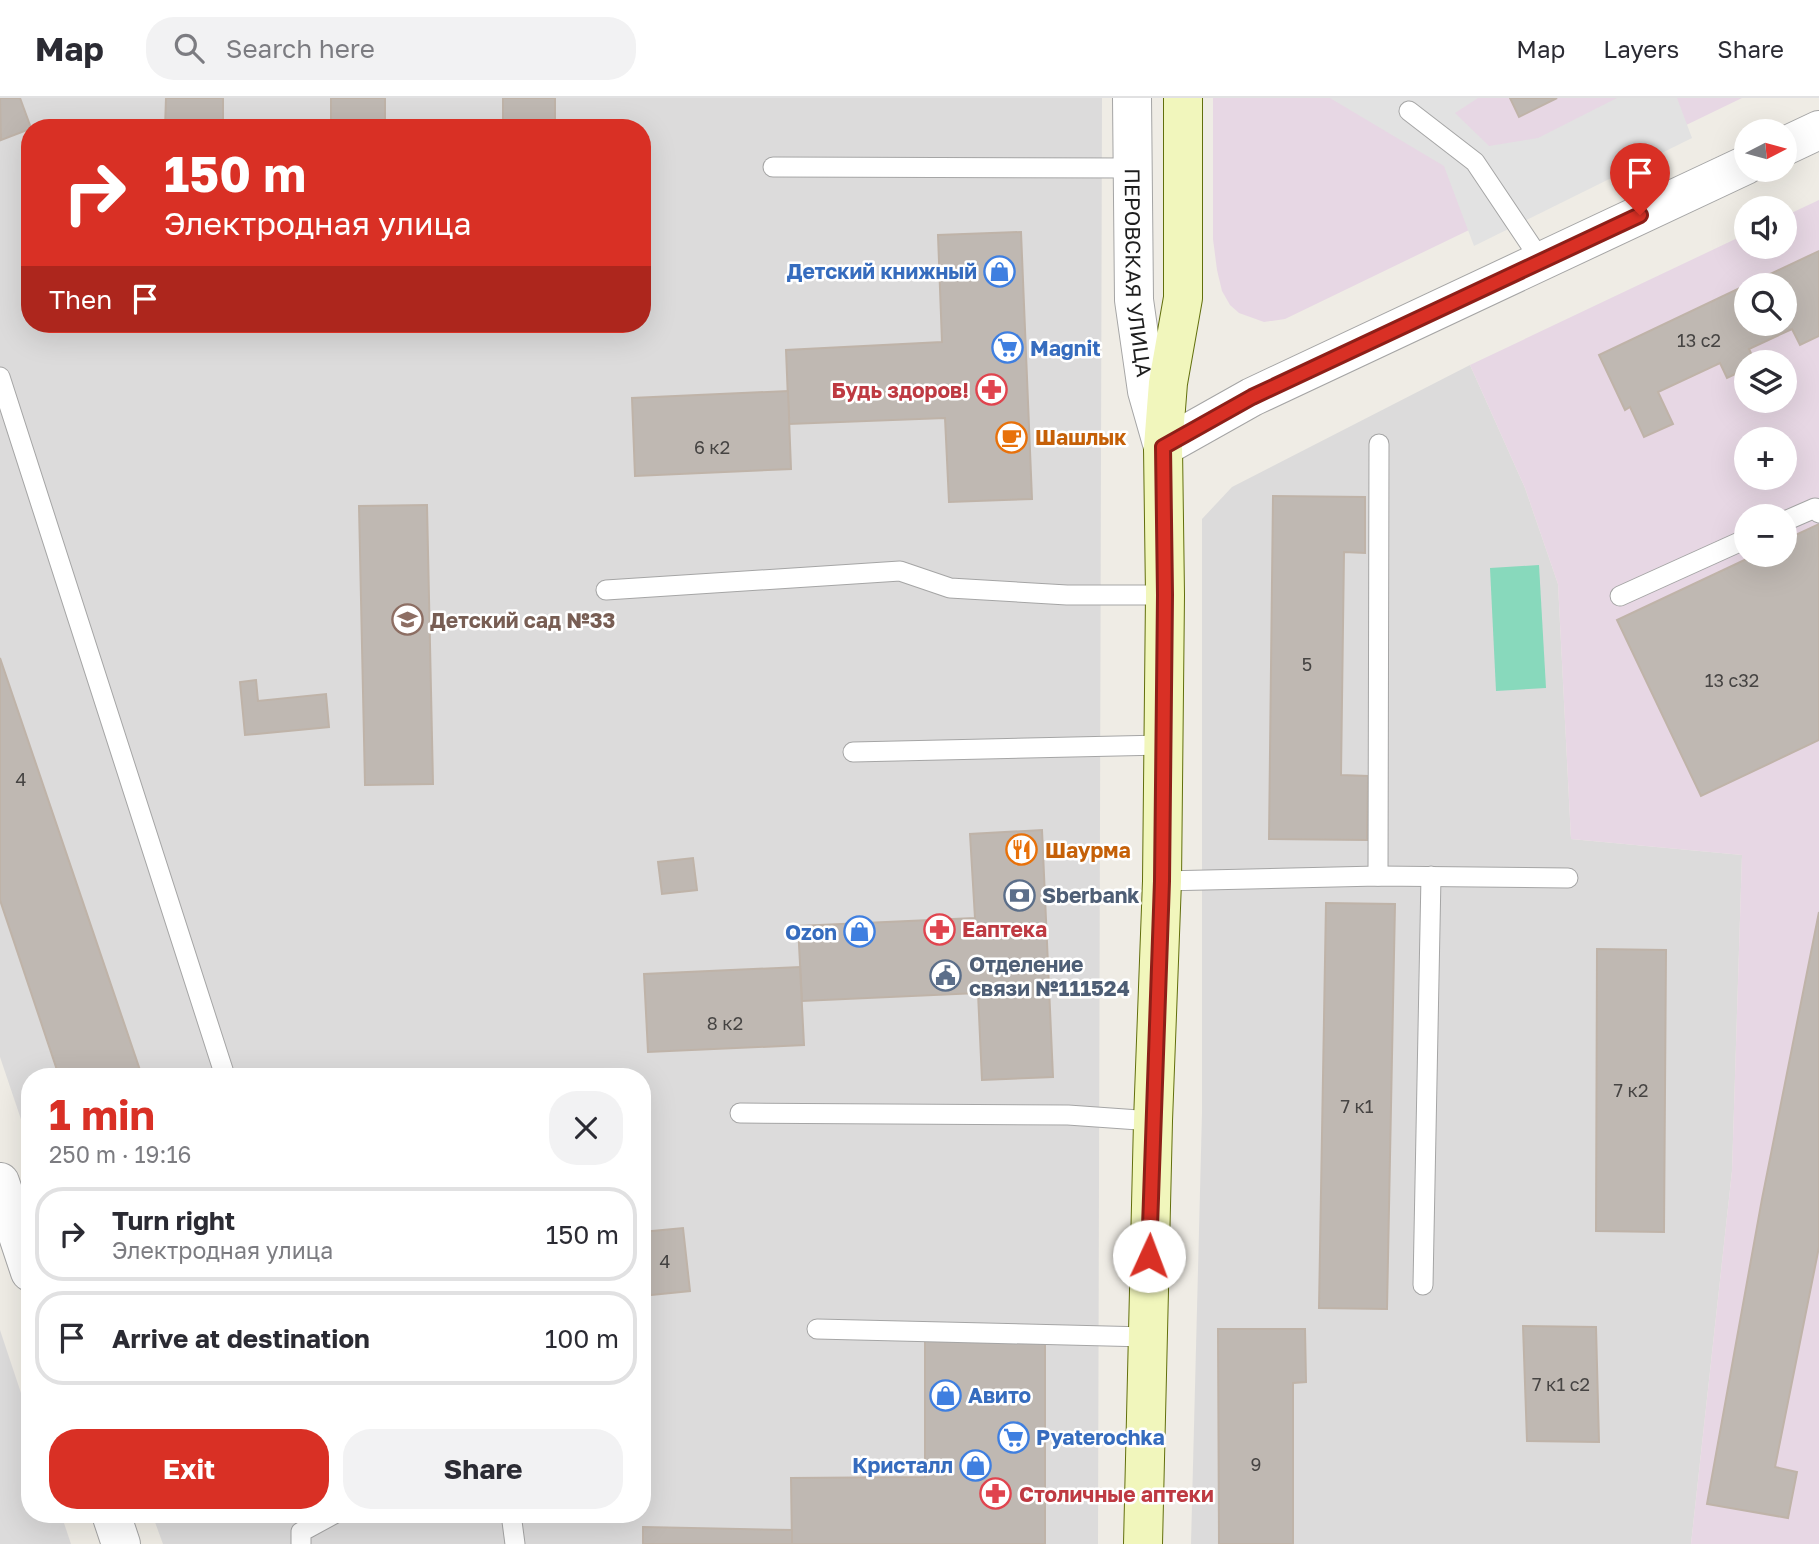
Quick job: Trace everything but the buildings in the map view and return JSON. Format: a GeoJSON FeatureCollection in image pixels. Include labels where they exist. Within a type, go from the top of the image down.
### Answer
{"type":"FeatureCollection","features":[{"type":"Feature","properties":{"kind":"main road","name":"ПЕРОВСКАЯ УЛИЦА"},"geometry":{"type":"LineString","coordinates":[[1143,1544],[1153,1121],[1162,881],[1165,595],[1163,447],[1168,383],[1183,298],[1183,98]]}},
{"type":"Feature","properties":{"kind":"street","name":"ПЕРОВСКАЯ УЛИЦА"},"geometry":{"type":"LineString","coordinates":[[1132,98],[1134,300],[1147,391],[1163,447]]}},
{"type":"Feature","properties":{"kind":"street"},"geometry":{"type":"LineString","coordinates":[[1797,140],[1819,130]]}},
{"type":"Feature","properties":{"kind":"street"},"geometry":{"type":"LineString","coordinates":[[1163,447],[1252,397],[1734,171]]}},
{"type":"Feature","properties":{"kind":"street"},"geometry":{"type":"LineString","coordinates":[[0,1182],[21,1245]]}},
{"type":"Feature","properties":{"kind":"street"},"geometry":{"type":"LineString","coordinates":[[114,1523],[121,1544]]}},
{"type":"Feature","properties":{"kind":"lane"},"geometry":{"type":"LineString","coordinates":[[1409,111],[1475,162],[1542,262]]}},
{"type":"Feature","properties":{"kind":"lane"},"geometry":{"type":"LineString","coordinates":[[773,167],[1133,168]]}},
{"type":"Feature","properties":{"kind":"lane"},"geometry":{"type":"LineString","coordinates":[[0,377],[222,1068]]}},
{"type":"Feature","properties":{"kind":"lane"},"geometry":{"type":"LineString","coordinates":[[1378,876],[1379,444]]}},
{"type":"Feature","properties":{"kind":"lane"},"geometry":{"type":"LineString","coordinates":[[1797,516],[1815,508],[1819,513]]}},
{"type":"Feature","properties":{"kind":"lane"},"geometry":{"type":"LineString","coordinates":[[1620,596],[1734,544]]}},
{"type":"Feature","properties":{"kind":"lane"},"geometry":{"type":"LineString","coordinates":[[606,590],[900,571],[950,588],[1067,595],[1165,595]]}},
{"type":"Feature","properties":{"kind":"lane"},"geometry":{"type":"LineString","coordinates":[[853,752],[1163,745]]}},
{"type":"Feature","properties":{"kind":"lane"},"geometry":{"type":"LineString","coordinates":[[1162,881],[1378,876],[1568,877]]}},
{"type":"Feature","properties":{"kind":"lane"},"geometry":{"type":"LineString","coordinates":[[1423,1284],[1431,876]]}},
{"type":"Feature","properties":{"kind":"lane"},"geometry":{"type":"LineString","coordinates":[[740,1113],[1068,1115],[1153,1121]]}},
{"type":"Feature","properties":{"kind":"lane"},"geometry":{"type":"LineString","coordinates":[[817,1329],[1147,1338]]}},
{"type":"Feature","properties":{"kind":"lane"},"geometry":{"type":"LineString","coordinates":[[300,1544],[302,1532],[318,1523]]}},
{"type":"Feature","properties":{"kind":"lane"},"geometry":{"type":"LineString","coordinates":[[512,1523],[515,1544]]}},
{"type":"Feature","properties":{"kind":"shaded area"},"geometry":{"type":"Polygon","coordinates":[[[0,98],[1102,98],[1098,1544],[163,1544],[155,1523],[651,1523],[651,1068],[21,1068],[21,1119],[0,1057],[0,98]]]}},
{"type":"Feature","properties":{"kind":"shaded area"},"geometry":{"type":"Polygon","coordinates":[[[1213,98],[1742,98],[1285,319],[1264,322],[1239,313],[1230,305],[1222,291],[1217,270],[1213,239],[1213,98]]]}},
{"type":"Feature","properties":{"kind":"shaded area"},"geometry":{"type":"Polygon","coordinates":[[[1330,98],[1478,98],[1455,113],[1489,146],[1538,138],[1617,98],[1677,98],[1692,138],[1474,246],[1444,166],[1330,98]]]}},
{"type":"Feature","properties":{"kind":"shaded area"},"geometry":{"type":"Polygon","coordinates":[[[1819,200],[1819,1544],[1691,1544],[1732,1171],[1742,855],[1571,839],[1558,584],[1525,488],[1470,365],[1734,240],[1734,259],[1797,259],[1797,210],[1819,200]]]}},
{"type":"Feature","properties":{"kind":"shaded area"},"geometry":{"type":"Polygon","coordinates":[[[1470,365],[1525,488],[1558,584],[1571,839],[1742,855],[1732,1171],[1691,1544],[1191,1544],[1202,1113],[1202,519],[1232,487],[1470,365]]]}},
{"type":"Feature","properties":{"kind":"shaded area"},"geometry":{"type":"Polygon","coordinates":[[[0,1330],[21,1393],[21,1523],[64,1523],[71,1544],[0,1544],[0,1330]]]}},
{"type":"Feature","properties":{"kind":"green space"},"geometry":{"type":"Polygon","coordinates":[[[1539,565],[1546,688],[1496,691],[1490,568],[1539,565]]]}},
{"type":"Feature","properties":{"kind":"place","name":"Детский книжный"},"geometry":{"type":"Point","coordinates":[1000,271]}},
{"type":"Feature","properties":{"kind":"place","name":"Magnit"},"geometry":{"type":"Point","coordinates":[1007,348]}},
{"type":"Feature","properties":{"kind":"place","name":"Будь здоров!"},"geometry":{"type":"Point","coordinates":[992,390]}},
{"type":"Feature","properties":{"kind":"place","name":"Шашлык"},"geometry":{"type":"Point","coordinates":[1012,437]}},
{"type":"Feature","properties":{"kind":"place","name":"Детский сад №33"},"geometry":{"type":"Point","coordinates":[407,620]}},
{"type":"Feature","properties":{"kind":"place","name":"Шаурма"},"geometry":{"type":"Point","coordinates":[1022,850]}},
{"type":"Feature","properties":{"kind":"place","name":"Sberbank"},"geometry":{"type":"Point","coordinates":[1019,895]}},
{"type":"Feature","properties":{"kind":"place","name":"Еаптека"},"geometry":{"type":"Point","coordinates":[939,929]}},
{"type":"Feature","properties":{"kind":"place","name":"Ozon"},"geometry":{"type":"Point","coordinates":[860,932]}},
{"type":"Feature","properties":{"kind":"place","name":"Отделение связи №111524"},"geometry":{"type":"Point","coordinates":[946,976]}},
{"type":"Feature","properties":{"kind":"place","name":"Авито"},"geometry":{"type":"Point","coordinates":[945,1395]}},
{"type":"Feature","properties":{"kind":"place","name":"Pyaterochka"},"geometry":{"type":"Point","coordinates":[1013,1437]}},
{"type":"Feature","properties":{"kind":"place","name":"Кристалл"},"geometry":{"type":"Point","coordinates":[976,1465]}},
{"type":"Feature","properties":{"kind":"place","name":"Столичные аптеки"},"geometry":{"type":"Point","coordinates":[996,1494]}},
{"type":"Feature","properties":{"kind":"route"},"geometry":{"type":"LineString","coordinates":[[1149,1256],[1162,881],[1165,595],[1163,447],[1252,397],[1640,215]]}}]}
